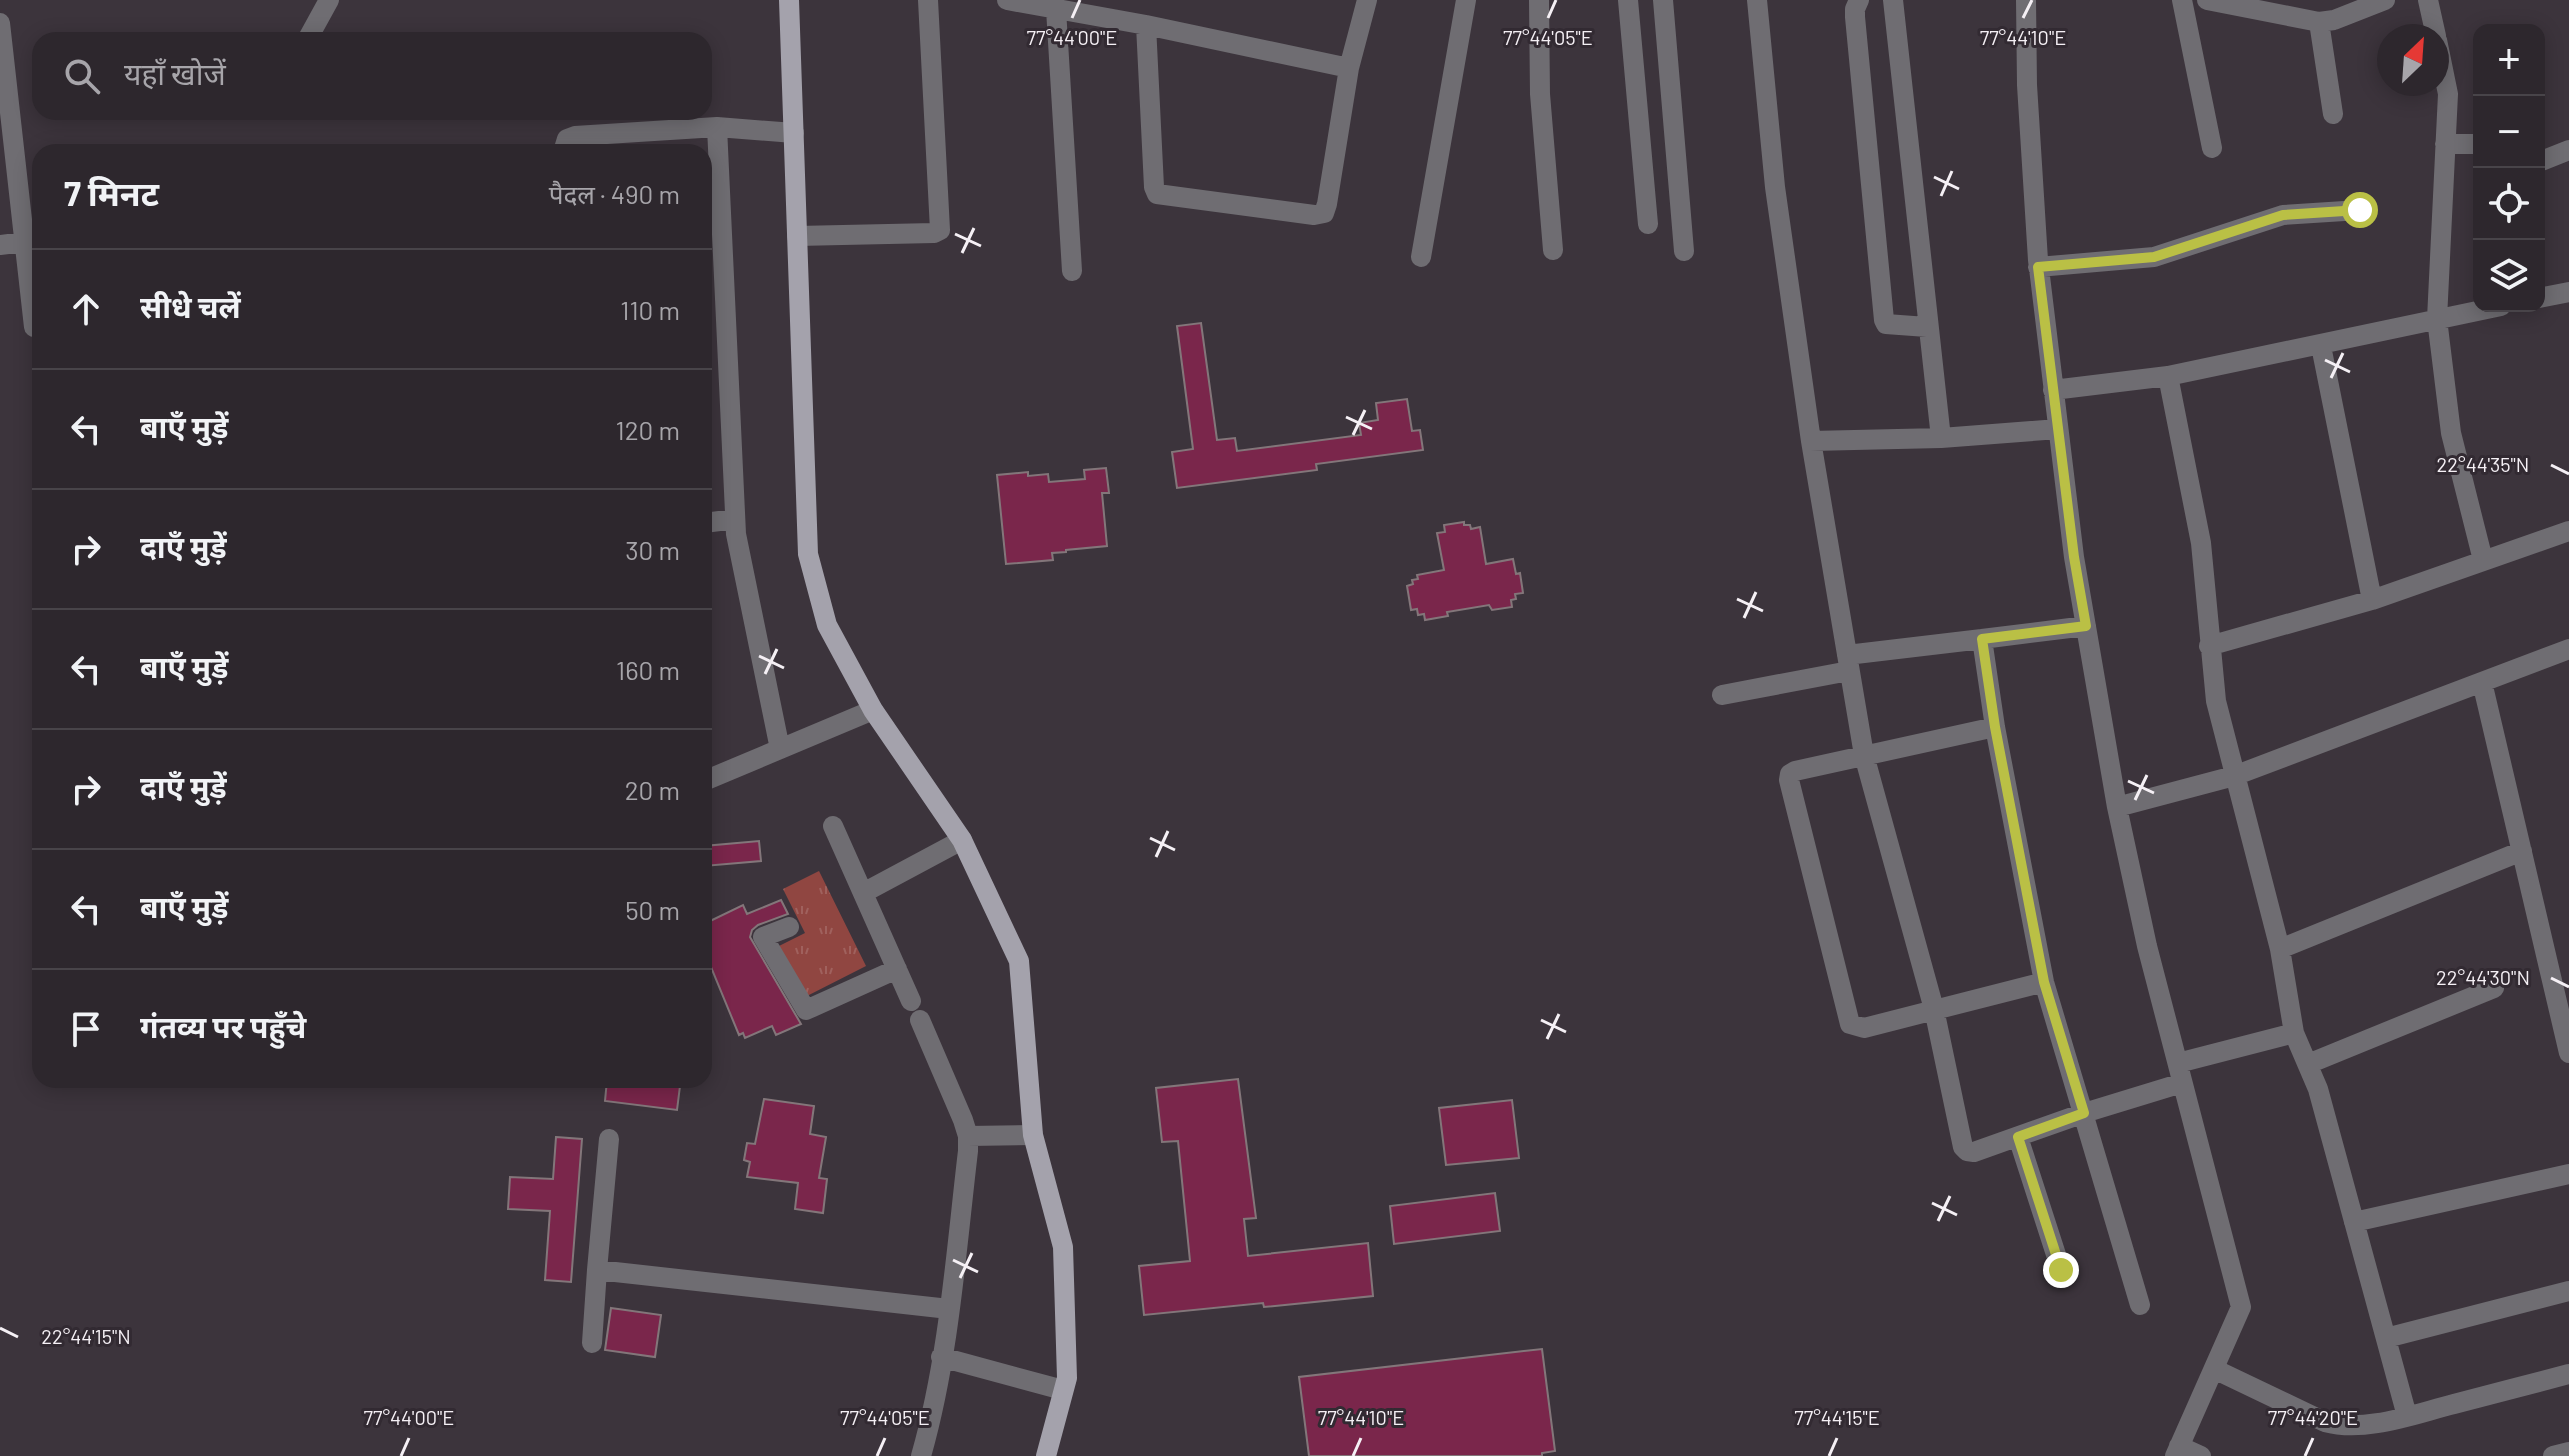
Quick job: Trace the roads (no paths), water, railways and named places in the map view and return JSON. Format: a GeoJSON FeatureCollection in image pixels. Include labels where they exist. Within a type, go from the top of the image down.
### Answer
{"type":"FeatureCollection","features":[{"type":"Feature","properties":{"kind":"main road"},"geometry":{"type":"LineString","coordinates":[[789,0],[808,554],[827,625],[873,710],[962,840],[1019,961],[1033,1135],[1063,1247],[1067,1378],[1046,1456]]}},
{"type":"Feature","properties":{"kind":"street"},"geometry":{"type":"LineString","coordinates":[[311,32],[329,0]]}},
{"type":"Feature","properties":{"kind":"street"},"geometry":{"type":"LineString","coordinates":[[797,236],[934,233],[940,230],[928,0]]}},
{"type":"Feature","properties":{"kind":"street"},"geometry":{"type":"LineString","coordinates":[[1007,0],[1146,25],[1349,68]]}},
{"type":"Feature","properties":{"kind":"street"},"geometry":{"type":"LineString","coordinates":[[1146,25],[1154,187],[1157,194],[1314,215],[1324,213],[1327,204],[1349,68],[1367,0]]}},
{"type":"Feature","properties":{"kind":"street"},"geometry":{"type":"LineString","coordinates":[[1421,257],[1466,0]]}},
{"type":"Feature","properties":{"kind":"street"},"geometry":{"type":"LineString","coordinates":[[1539,0],[1540,94],[1553,250]]}},
{"type":"Feature","properties":{"kind":"street"},"geometry":{"type":"LineString","coordinates":[[1628,0],[1648,224]]}},
{"type":"Feature","properties":{"kind":"street"},"geometry":{"type":"LineString","coordinates":[[1663,0],[1684,251]]}},
{"type":"Feature","properties":{"kind":"street"},"geometry":{"type":"LineString","coordinates":[[1757,0],[1775,187],[1811,441],[1864,755],[1934,1009],[1963,1147],[1974,1152],[2018,1137],[2180,1073],[2294,1033]]}},
{"type":"Feature","properties":{"kind":"street"},"geometry":{"type":"LineString","coordinates":[[1859,0],[1855,17],[1884,320],[1892,326],[1927,327]]}},
{"type":"Feature","properties":{"kind":"street"},"geometry":{"type":"LineString","coordinates":[[1893,0],[1941,438]]}},
{"type":"Feature","properties":{"kind":"street"},"geometry":{"type":"LineString","coordinates":[[2026,0],[2027,85],[2038,267],[2074,557],[2117,807],[2147,946],[2241,1307],[2177,1451],[2201,1456]]}},
{"type":"Feature","properties":{"kind":"street"},"geometry":{"type":"LineString","coordinates":[[2182,0],[2212,148]]}},
{"type":"Feature","properties":{"kind":"street"},"geometry":{"type":"LineString","coordinates":[[2207,0],[2319,22],[2334,20],[2385,0]]}},
{"type":"Feature","properties":{"kind":"street"},"geometry":{"type":"LineString","coordinates":[[2428,0],[2434,24]]}},
{"type":"Feature","properties":{"kind":"street"},"geometry":{"type":"LineString","coordinates":[[1056,9],[1072,271]]}},
{"type":"Feature","properties":{"kind":"street"},"geometry":{"type":"LineString","coordinates":[[2319,22],[2333,114]]}},
{"type":"Feature","properties":{"kind":"street"},"geometry":{"type":"LineString","coordinates":[[0,23],[32,310]]}},
{"type":"Feature","properties":{"kind":"street"},"geometry":{"type":"LineString","coordinates":[[2447,96],[2437,319],[2451,433],[2483,560]]}},
{"type":"Feature","properties":{"kind":"street"},"geometry":{"type":"LineString","coordinates":[[565,144],[567,139],[575,136],[717,127],[794,133]]}},
{"type":"Feature","properties":{"kind":"street"},"geometry":{"type":"LineString","coordinates":[[717,127],[735,519],[780,749]]}},
{"type":"Feature","properties":{"kind":"street"},"geometry":{"type":"LineString","coordinates":[[2445,144],[2473,144]]}},
{"type":"Feature","properties":{"kind":"street"},"geometry":{"type":"LineString","coordinates":[[2545,160],[2569,150]]}},
{"type":"Feature","properties":{"kind":"street"},"geometry":{"type":"LineString","coordinates":[[2038,267],[2154,257],[2283,215],[2360,210]]}},
{"type":"Feature","properties":{"kind":"street"},"geometry":{"type":"LineString","coordinates":[[0,245],[24,242]]}},
{"type":"Feature","properties":{"kind":"street"},"geometry":{"type":"LineString","coordinates":[[2545,297],[2569,292]]}},
{"type":"Feature","properties":{"kind":"street"},"geometry":{"type":"LineString","coordinates":[[2053,390],[2168,376],[2473,312]]}},
{"type":"Feature","properties":{"kind":"street"},"geometry":{"type":"LineString","coordinates":[[2321,346],[2372,600]]}},
{"type":"Feature","properties":{"kind":"street"},"geometry":{"type":"LineString","coordinates":[[2168,376],[2201,543],[2216,701],[2280,949],[2294,1033],[2318,1089],[2407,1416]]}},
{"type":"Feature","properties":{"kind":"street"},"geometry":{"type":"LineString","coordinates":[[1811,441],[1941,438],[2058,429]]}},
{"type":"Feature","properties":{"kind":"street"},"geometry":{"type":"LineString","coordinates":[[712,522],[735,519]]}},
{"type":"Feature","properties":{"kind":"street"},"geometry":{"type":"LineString","coordinates":[[2209,646],[2372,600],[2569,531]]}},
{"type":"Feature","properties":{"kind":"street"},"geometry":{"type":"LineString","coordinates":[[1722,695],[1848,663],[1982,639],[2086,626]]}},
{"type":"Feature","properties":{"kind":"street"},"geometry":{"type":"LineString","coordinates":[[1982,639],[1995,727],[2044,982],[2140,1305]]}},
{"type":"Feature","properties":{"kind":"street"},"geometry":{"type":"LineString","coordinates":[[2117,807],[2234,776],[2569,649]]}},
{"type":"Feature","properties":{"kind":"street"},"geometry":{"type":"LineString","coordinates":[[2482,682],[2569,1053]]}},
{"type":"Feature","properties":{"kind":"street"},"geometry":{"type":"LineString","coordinates":[[712,778],[873,710]]}},
{"type":"Feature","properties":{"kind":"street"},"geometry":{"type":"LineString","coordinates":[[1995,727],[1795,771],[1790,774],[1789,780],[1850,1024],[1864,1028],[2044,982]]}},
{"type":"Feature","properties":{"kind":"street"},"geometry":{"type":"LineString","coordinates":[[833,826],[968,1136],[949,1309],[921,1456]]}},
{"type":"Feature","properties":{"kind":"street"},"geometry":{"type":"LineString","coordinates":[[863,893],[962,840]]}},
{"type":"Feature","properties":{"kind":"street"},"geometry":{"type":"LineString","coordinates":[[2280,949],[2522,851]]}},
{"type":"Feature","properties":{"kind":"street"},"geometry":{"type":"LineString","coordinates":[[789,927],[763,937],[806,1010],[897,969]]}},
{"type":"Feature","properties":{"kind":"street"},"geometry":{"type":"LineString","coordinates":[[2308,1064],[2494,988]]}},
{"type":"Feature","properties":{"kind":"street"},"geometry":{"type":"LineString","coordinates":[[968,1136],[1033,1135]]}},
{"type":"Feature","properties":{"kind":"street"},"geometry":{"type":"LineString","coordinates":[[2018,1137],[2061,1270]]}},
{"type":"Feature","properties":{"kind":"street"},"geometry":{"type":"LineString","coordinates":[[592,1343],[609,1139]]}},
{"type":"Feature","properties":{"kind":"street"},"geometry":{"type":"LineString","coordinates":[[2354,1222],[2569,1174]]}},
{"type":"Feature","properties":{"kind":"street"},"geometry":{"type":"LineString","coordinates":[[597,1270],[949,1309]]}},
{"type":"Feature","properties":{"kind":"street"},"geometry":{"type":"LineString","coordinates":[[2386,1338],[2569,1291]]}},
{"type":"Feature","properties":{"kind":"street"},"geometry":{"type":"LineString","coordinates":[[941,1357],[1063,1390]]}},
{"type":"Feature","properties":{"kind":"street"},"geometry":{"type":"LineString","coordinates":[[2214,1369],[2325,1422],[2341,1426],[2407,1416],[2569,1374]]}},
{"type":"Feature","properties":{"kind":"street"},"geometry":{"type":"LineString","coordinates":[[2553,1456],[2569,1452]]}}]}
